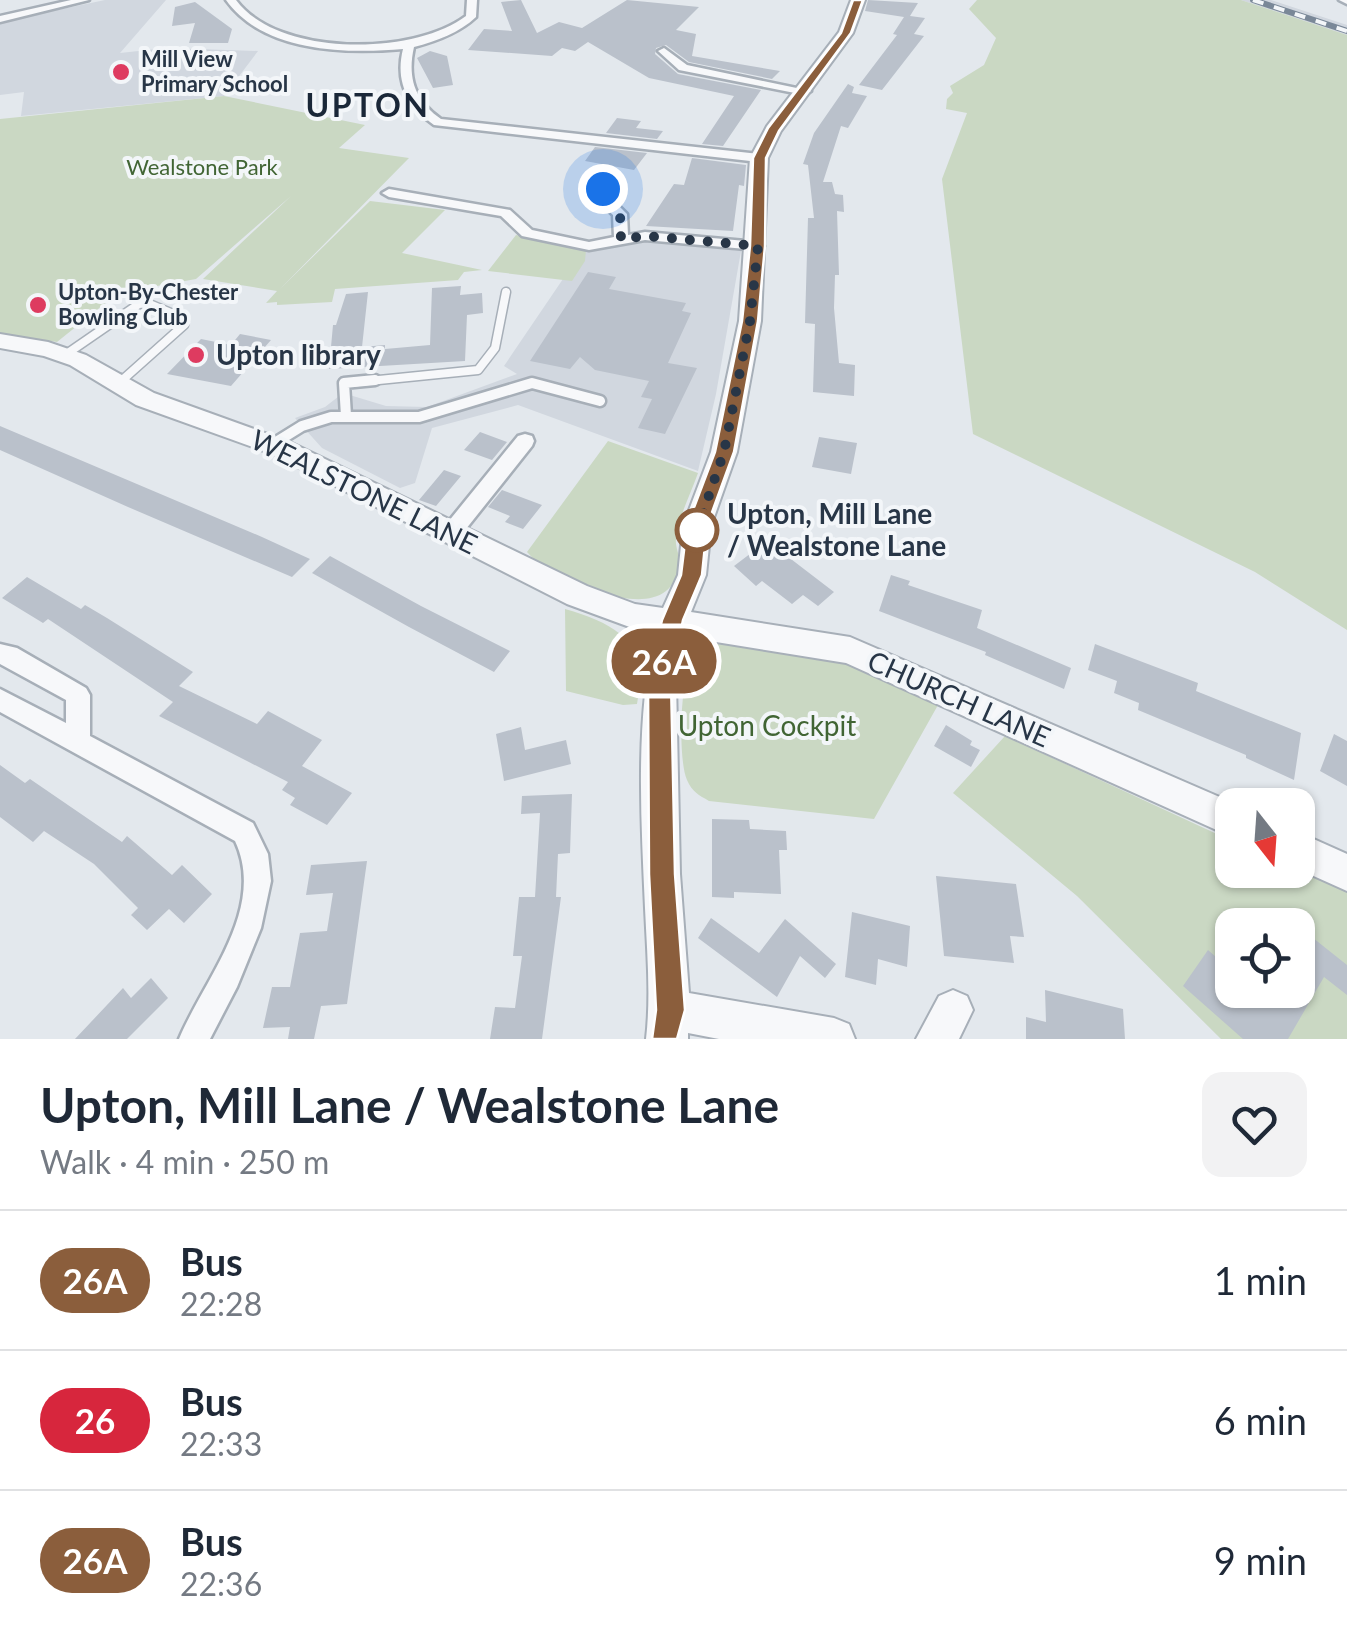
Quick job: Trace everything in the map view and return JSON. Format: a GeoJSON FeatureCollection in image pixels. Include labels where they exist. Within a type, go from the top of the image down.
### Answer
{"type":"FeatureCollection","features":[{"type":"Feature","properties":{"kind":"street"},"geometry":{"type":"LineString","coordinates":[[0,20],[84,0]]}},
{"type":"Feature","properties":{"kind":"street"},"geometry":{"type":"LineString","coordinates":[[231,0],[236,12],[245,18],[286,36],[354,47],[408,45],[460,26],[470,17],[472,0]]}},
{"type":"Feature","properties":{"kind":"street"},"geometry":{"type":"LineString","coordinates":[[834,1039],[668,1025],[660,680],[672,620],[692,575],[697,526],[724,452],[750,321],[758,246],[760,158],[773,130],[846,33],[858,0]]}},
{"type":"Feature","properties":{"kind":"street"},"geometry":{"type":"LineString","coordinates":[[408,45],[402,67],[406,85],[424,113],[438,122],[760,158]]}},
{"type":"Feature","properties":{"kind":"street"},"geometry":{"type":"LineString","coordinates":[[664,52],[683,68],[804,91]]}},
{"type":"Feature","properties":{"kind":"street"},"geometry":{"type":"LineString","coordinates":[[612,176],[603,189],[606,202],[620,214],[621,239]]}},
{"type":"Feature","properties":{"kind":"street"},"geometry":{"type":"LineString","coordinates":[[389,194],[505,213],[527,234],[589,246],[646,236],[758,246]]}},
{"type":"Feature","properties":{"kind":"street","name":"WEALSTONE LANE"},"geometry":{"type":"LineString","coordinates":[[0,341],[65,356],[145,399],[272,445],[577,595],[635,616],[672,620]]}},
{"type":"Feature","properties":{"kind":"street"},"geometry":{"type":"LineString","coordinates":[[450,533],[525,442]]}},
{"type":"Feature","properties":{"kind":"street","name":"CHURCH LANE"},"geometry":{"type":"LineString","coordinates":[[672,620],[850,650],[1215,812]]}},
{"type":"Feature","properties":{"kind":"street"},"geometry":{"type":"LineString","coordinates":[[0,654],[9,655],[78,695],[78,742]]}},
{"type":"Feature","properties":{"kind":"street"},"geometry":{"type":"LineString","coordinates":[[0,700],[244,832],[257,862],[253,900],[229,977],[194,1039]]}},
{"type":"Feature","properties":{"kind":"street"},"geometry":{"type":"LineString","coordinates":[[1315,858],[1347,873]]}},
{"type":"Feature","properties":{"kind":"lane"},"geometry":{"type":"LineString","coordinates":[[346,416],[344,382],[478,370],[495,348],[506,292]]}},
{"type":"Feature","properties":{"kind":"lane"},"geometry":{"type":"LineString","coordinates":[[65,356],[138,304],[148,303],[184,320],[184,325],[118,384]]}},
{"type":"Feature","properties":{"kind":"lane"},"geometry":{"type":"LineString","coordinates":[[272,445],[302,426],[346,416],[419,417],[532,383],[600,400]]}},
{"type":"Feature","properties":{"kind":"shaded area","name":"Mill View Primary School"},"geometry":{"type":"Polygon","coordinates":[[[105,0],[166,0],[120,53],[166,48],[258,51],[224,96],[21,116],[24,92],[0,95],[0,22],[105,0]]]}},
{"type":"Feature","properties":{"kind":"shaded area"},"geometry":{"type":"Polygon","coordinates":[[[1241,0],[1271,0],[1347,25],[1347,35],[1241,0]]]}},
{"type":"Feature","properties":{"kind":"shaded area"},"geometry":{"type":"Polygon","coordinates":[[[641,240],[741,251],[698,471],[518,405],[432,428],[415,483],[400,488],[322,448],[295,418],[325,407],[343,393],[386,406],[427,407],[517,374],[504,366],[584,248],[641,240]]]}},
{"type":"Feature","properties":{"kind":"green space"},"geometry":{"type":"Polygon","coordinates":[[[977,0],[1241,0],[1347,35],[1347,630],[1255,572],[973,434],[942,179],[967,113],[946,109],[947,99],[953,93],[950,86],[984,65],[996,38],[969,9],[977,0]]]}},
{"type":"Feature","properties":{"kind":"green space","name":"Wealstone Park"},"geometry":{"type":"Polygon","coordinates":[[[224,96],[365,125],[339,148],[409,158],[280,289],[370,201],[445,210],[402,253],[482,270],[464,272],[458,280],[335,289],[332,302],[277,305],[266,303],[277,291],[203,279],[291,196],[196,279],[118,293],[57,342],[0,333],[0,119],[224,96]]]}},
{"type":"Feature","properties":{"kind":"green space"},"geometry":{"type":"Polygon","coordinates":[[[516,235],[586,250],[585,261],[572,281],[488,271],[516,235]]]}},
{"type":"Feature","properties":{"kind":"green space"},"geometry":{"type":"Polygon","coordinates":[[[608,441],[698,473],[677,531],[676,577],[670,587],[650,598],[601,592],[551,571],[527,552],[608,441]]]}},
{"type":"Feature","properties":{"kind":"green space"},"geometry":{"type":"Polygon","coordinates":[[[565,609],[601,622],[626,640],[638,666],[637,704],[623,705],[566,691],[565,609]]]}},
{"type":"Feature","properties":{"kind":"green space","name":"Upton Cockpit"},"geometry":{"type":"Polygon","coordinates":[[[723,641],[836,655],[938,705],[874,819],[709,801],[694,790],[687,780],[682,756],[684,686],[694,659],[723,641]]]}},
{"type":"Feature","properties":{"kind":"green space"},"geometry":{"type":"Polygon","coordinates":[[[1005,736],[1215,833],[1215,888],[1315,888],[1315,878],[1347,892],[1347,1039],[1221,1039],[1077,896],[953,793],[1005,736]]]}},
{"type":"Feature","properties":{"kind":"building"},"geometry":{"type":"Polygon","coordinates":[[[521,0],[537,33],[559,22],[582,28],[627,0],[699,7],[676,30],[696,34],[692,56],[780,71],[772,79],[689,62],[666,45],[656,48],[655,54],[678,74],[761,90],[723,146],[702,144],[734,96],[649,78],[588,42],[575,51],[562,48],[552,56],[468,50],[484,29],[512,31],[501,2],[521,0]]]}},
{"type":"Feature","properties":{"kind":"building"},"geometry":{"type":"Polygon","coordinates":[[[868,0],[918,3],[910,16],[925,18],[914,34],[924,36],[882,90],[859,85],[897,35],[893,34],[904,17],[865,11],[868,0]]]}},
{"type":"Feature","properties":{"kind":"building"},"geometry":{"type":"Polygon","coordinates":[[[195,2],[232,29],[228,43],[189,43],[195,23],[172,26],[175,7],[195,2]]]}},
{"type":"Feature","properties":{"kind":"building"},"geometry":{"type":"Polygon","coordinates":[[[430,51],[447,56],[453,85],[433,88],[417,58],[430,51]]]}},
{"type":"Feature","properties":{"kind":"building"},"geometry":{"type":"Polygon","coordinates":[[[848,84],[854,87],[852,93],[867,96],[848,128],[841,126],[823,182],[832,182],[835,194],[843,195],[844,212],[837,211],[839,275],[835,275],[834,308],[839,363],[855,365],[854,396],[813,392],[815,324],[805,323],[808,218],[814,218],[808,165],[803,164],[814,133],[848,84]]]}},
{"type":"Feature","properties":{"kind":"building"},"geometry":{"type":"Polygon","coordinates":[[[617,118],[641,121],[636,128],[663,131],[657,139],[606,133],[617,118]]]}},
{"type":"Feature","properties":{"kind":"building"},"geometry":{"type":"Polygon","coordinates":[[[595,147],[647,153],[634,170],[585,161],[595,147]]]}},
{"type":"Feature","properties":{"kind":"building"},"geometry":{"type":"Polygon","coordinates":[[[692,158],[746,165],[744,186],[739,185],[733,231],[646,226],[674,184],[684,185],[692,158]]]}},
{"type":"Feature","properties":{"kind":"building"},"geometry":{"type":"Polygon","coordinates":[[[588,272],[616,277],[609,289],[686,303],[682,311],[691,313],[668,363],[697,368],[665,434],[638,428],[652,399],[641,397],[649,381],[595,370],[580,357],[570,369],[530,361],[588,272]]]}},
{"type":"Feature","properties":{"kind":"building"},"geometry":{"type":"Polygon","coordinates":[[[461,286],[460,295],[482,293],[483,313],[467,315],[465,361],[329,369],[333,325],[346,294],[368,292],[362,347],[385,345],[385,349],[430,345],[432,288],[461,286]]]}},
{"type":"Feature","properties":{"kind":"building"},"geometry":{"type":"Polygon","coordinates":[[[240,334],[271,340],[231,386],[167,374],[201,339],[231,345],[240,334]]]}},
{"type":"Feature","properties":{"kind":"building"},"geometry":{"type":"Polygon","coordinates":[[[0,426],[310,559],[292,577],[128,507],[0,450],[0,426]]]}},
{"type":"Feature","properties":{"kind":"building"},"geometry":{"type":"Polygon","coordinates":[[[480,432],[507,442],[492,460],[464,450],[480,432]]]}},
{"type":"Feature","properties":{"kind":"building"},"geometry":{"type":"Polygon","coordinates":[[[819,437],[857,443],[851,474],[812,467],[819,437]]]}},
{"type":"Feature","properties":{"kind":"building"},"geometry":{"type":"Polygon","coordinates":[[[444,470],[461,476],[436,506],[419,500],[444,470]]]}},
{"type":"Feature","properties":{"kind":"building"},"geometry":{"type":"Polygon","coordinates":[[[502,490],[542,505],[523,529],[505,522],[510,516],[488,507],[502,490]]]}},
{"type":"Feature","properties":{"kind":"building"},"geometry":{"type":"Polygon","coordinates":[[[775,535],[795,550],[787,556],[834,592],[818,606],[803,595],[792,604],[762,581],[756,586],[734,566],[775,535]]]}},
{"type":"Feature","properties":{"kind":"building"},"geometry":{"type":"Polygon","coordinates":[[[330,556],[510,651],[494,672],[312,573],[330,556]]]}},
{"type":"Feature","properties":{"kind":"building"},"geometry":{"type":"Polygon","coordinates":[[[891,575],[910,581],[908,585],[982,610],[977,628],[1071,668],[1064,689],[985,655],[986,652],[879,611],[891,575]]]}},
{"type":"Feature","properties":{"kind":"building"},"geometry":{"type":"Polygon","coordinates":[[[27,577],[81,609],[85,605],[193,672],[179,686],[257,724],[268,711],[322,740],[302,766],[352,793],[327,825],[290,805],[295,798],[282,790],[288,782],[159,716],[173,702],[48,619],[43,623],[2,598],[27,577]]]}},
{"type":"Feature","properties":{"kind":"building"},"geometry":{"type":"Polygon","coordinates":[[[1095,644],[1198,683],[1196,691],[1301,733],[1294,780],[1246,755],[1138,710],[1139,703],[1114,693],[1117,681],[1088,670],[1095,644]]]}},
{"type":"Feature","properties":{"kind":"building"},"geometry":{"type":"Polygon","coordinates":[[[946,725],[980,750],[971,767],[934,746],[946,725]]]}},
{"type":"Feature","properties":{"kind":"building"},"geometry":{"type":"Polygon","coordinates":[[[521,727],[525,750],[566,740],[571,764],[504,781],[496,734],[521,727]]]}},
{"type":"Feature","properties":{"kind":"building"},"geometry":{"type":"Polygon","coordinates":[[[1334,734],[1347,741],[1347,786],[1320,771],[1334,734]]]}},
{"type":"Feature","properties":{"kind":"building"},"geometry":{"type":"Polygon","coordinates":[[[0,765],[25,783],[30,779],[122,842],[127,836],[172,875],[182,865],[212,894],[184,923],[169,909],[147,930],[131,915],[138,908],[94,864],[44,831],[33,842],[0,817],[0,765]]]}},
{"type":"Feature","properties":{"kind":"building"},"geometry":{"type":"Polygon","coordinates":[[[572,794],[570,853],[558,854],[556,897],[561,897],[542,1039],[490,1039],[495,1007],[515,1008],[522,956],[513,956],[519,897],[535,897],[540,813],[521,814],[522,796],[572,794]]]}},
{"type":"Feature","properties":{"kind":"building"},"geometry":{"type":"Polygon","coordinates":[[[712,819],[749,820],[750,829],[786,831],[787,850],[779,850],[781,894],[734,892],[734,898],[712,897],[712,819]]]}},
{"type":"Feature","properties":{"kind":"building"},"geometry":{"type":"Polygon","coordinates":[[[367,861],[347,1004],[321,1006],[314,1039],[288,1039],[290,1027],[263,1028],[272,987],[290,987],[300,933],[327,931],[333,893],[306,895],[311,865],[367,861]]]}},
{"type":"Feature","properties":{"kind":"building"},"geometry":{"type":"Polygon","coordinates":[[[936,876],[1016,884],[1024,937],[1010,936],[1014,963],[944,956],[936,876]]]}},
{"type":"Feature","properties":{"kind":"building"},"geometry":{"type":"Polygon","coordinates":[[[852,912],[910,926],[907,967],[878,959],[876,985],[845,977],[852,912]]]}},
{"type":"Feature","properties":{"kind":"building"},"geometry":{"type":"Polygon","coordinates":[[[711,918],[759,953],[785,919],[836,964],[825,978],[800,956],[777,997],[698,938],[711,918]]]}},
{"type":"Feature","properties":{"kind":"building"},"geometry":{"type":"Polygon","coordinates":[[[1315,940],[1347,965],[1347,995],[1324,977],[1315,992],[1315,940]]]}},
{"type":"Feature","properties":{"kind":"building"},"geometry":{"type":"Polygon","coordinates":[[[1208,950],[1215,956],[1215,1008],[1306,1008],[1288,1039],[1243,1039],[1183,986],[1208,950]]]}},
{"type":"Feature","properties":{"kind":"building"},"geometry":{"type":"Polygon","coordinates":[[[151,978],[168,998],[127,1039],[75,1039],[123,988],[131,998],[151,978]]]}},
{"type":"Feature","properties":{"kind":"building"},"geometry":{"type":"Polygon","coordinates":[[[1045,990],[1123,1009],[1125,1039],[1026,1039],[1026,1017],[1046,1022],[1045,990]]]}},
{"type":"Feature","properties":{"kind":"railway"},"geometry":{"type":"LineString","coordinates":[[1253,0],[1347,31]]}},
{"type":"Feature","properties":{"kind":"bus line","name":"26A"},"geometry":{"type":"LineString","coordinates":[[667,1039],[670,1010],[662,874],[660,680],[672,620],[692,575],[697,526],[724,452],[750,321],[758,246],[760,158],[773,130],[846,33],[858,0]]}},
{"type":"Feature","properties":{"kind":"place","name":"Mill View Primary School"},"geometry":{"type":"Point","coordinates":[121,72]}},
{"type":"Feature","properties":{"kind":"place","name":"Upton-By-Chester Bowling Club"},"geometry":{"type":"Point","coordinates":[38,305]}},
{"type":"Feature","properties":{"kind":"place","name":"Upton library"},"geometry":{"type":"Point","coordinates":[196,355]}},
{"type":"Feature","properties":{"kind":"place","name":"Upton, Mill Lane / Wealstone Lane"},"geometry":{"type":"Point","coordinates":[697,530]}},
{"type":"Feature","properties":{"kind":"district","name":"UPTON"},"geometry":{"type":"Point","coordinates":[368,106]}},
{"type":"Feature","properties":{"kind":"route"},"geometry":{"type":"LineString","coordinates":[[603,189],[606,202],[620,214],[621,239],[646,236],[758,246],[750,321],[724,452],[697,530]]}}]}
